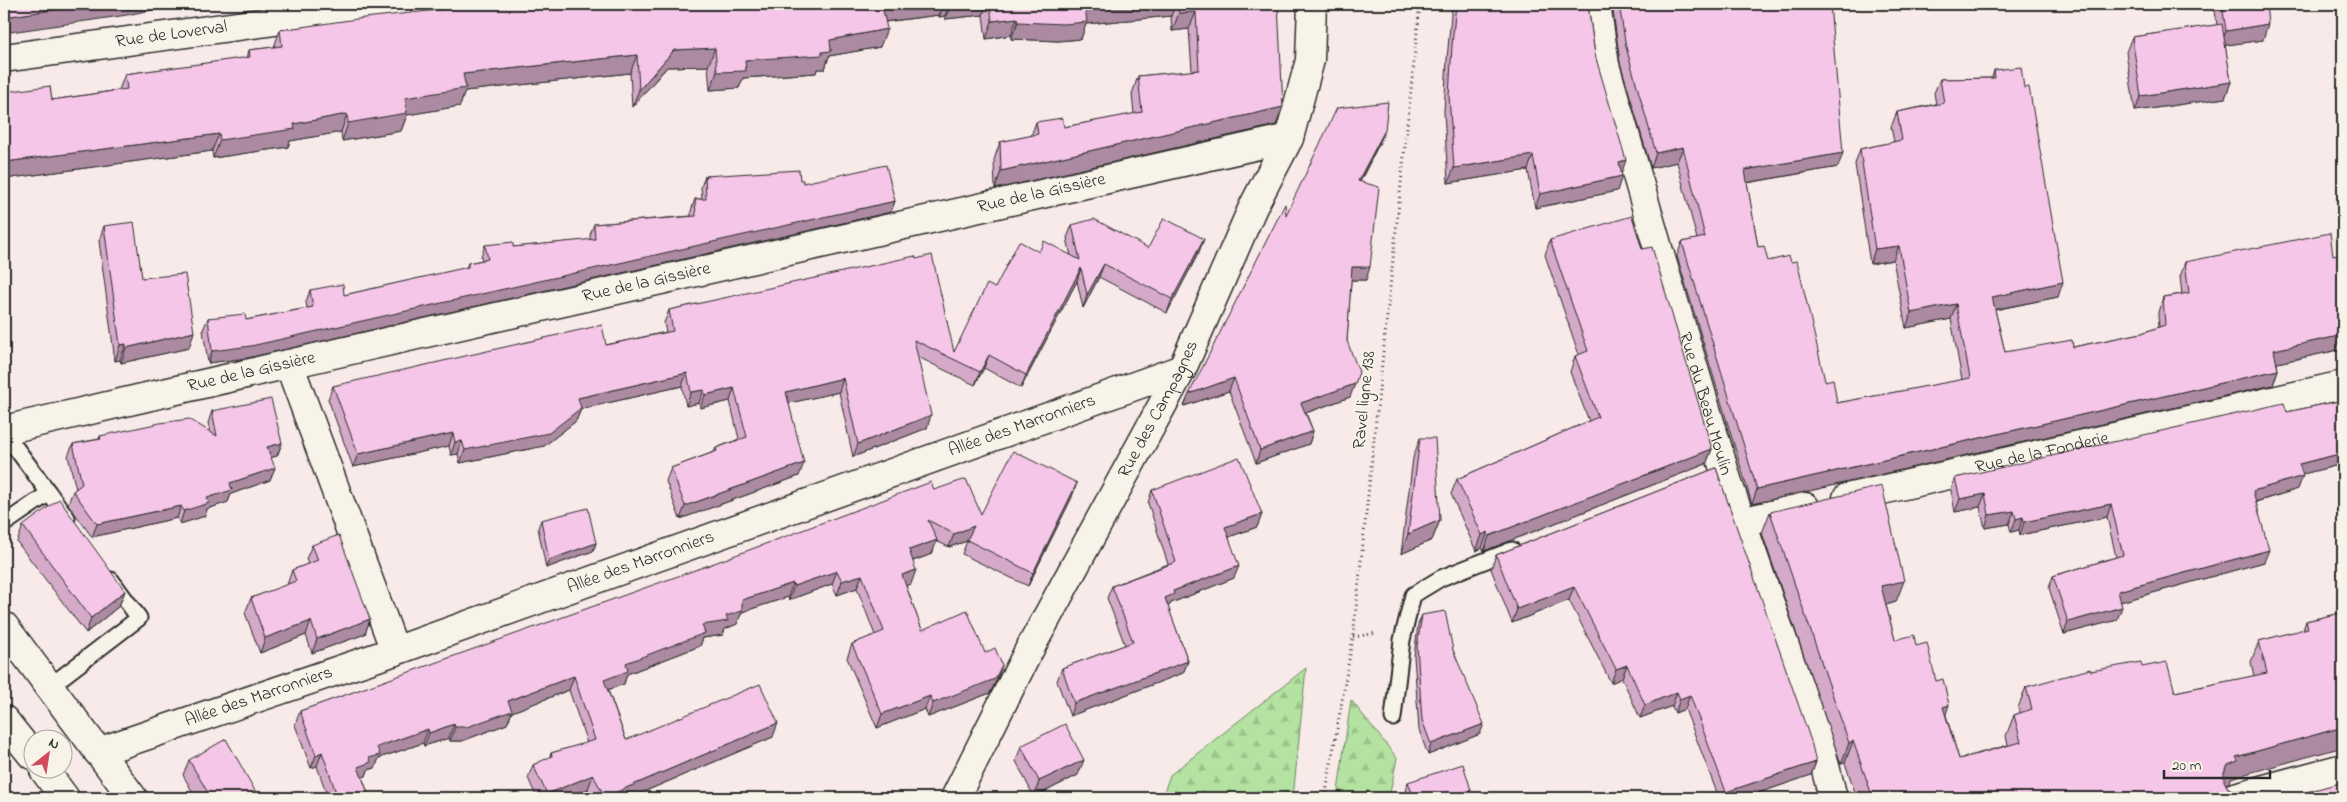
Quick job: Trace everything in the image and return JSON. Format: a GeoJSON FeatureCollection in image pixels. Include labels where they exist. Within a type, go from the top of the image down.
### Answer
{"type":"FeatureCollection","features":[{"type":"Feature","properties":{"kind":"street","name":"Rue de Loverval"},"geometry":{"type":"LineString","coordinates":[[4,58],[399,4]]}},
{"type":"Feature","properties":{"kind":"street","name":"Rue des Campagnes"},"geometry":{"type":"LineString","coordinates":[[955,798],[1027,654],[1182,369],[1253,207],[1290,138],[1310,60],[1312,4]]}},
{"type":"Feature","properties":{"kind":"street","name":"Rue du Beau Moulin"},"geometry":{"type":"LineString","coordinates":[[1596,4],[1605,65],[1714,471],[1741,522],[1821,750],[1833,798]]}},
{"type":"Feature","properties":{"kind":"street","name":"Rue de la Gissière"},"geometry":{"type":"LineString","coordinates":[[4,431],[289,364],[1290,138]]}},
{"type":"Feature","properties":{"kind":"street"},"geometry":{"type":"LineString","coordinates":[[289,364],[395,651]]}},
{"type":"Feature","properties":{"kind":"street","name":"Allée des Marronniers"},"geometry":{"type":"LineString","coordinates":[[98,752],[395,651],[1182,369]]}},
{"type":"Feature","properties":{"kind":"street","name":"Rue de la Fonderie"},"geometry":{"type":"LineString","coordinates":[[1741,522],[2343,385]]}},
{"type":"Feature","properties":{"kind":"street"},"geometry":{"type":"LineString","coordinates":[[5,630],[133,798]]}},
{"type":"Feature","properties":{"kind":"street"},"geometry":{"type":"LineString","coordinates":[[4,720],[22,742]]}},
{"type":"Feature","properties":{"kind":"street"},"geometry":{"type":"LineString","coordinates":[[2231,798],[2343,768]]}},
{"type":"Feature","properties":{"kind":"street"},"geometry":{"type":"LineString","coordinates":[[52,780],[65,798]]}},
{"type":"Feature","properties":{"kind":"lane"},"geometry":{"type":"LineString","coordinates":[[4,431],[77,532]]}},
{"type":"Feature","properties":{"kind":"lane"},"geometry":{"type":"LineString","coordinates":[[4,524],[49,493]]}},
{"type":"Feature","properties":{"kind":"lane"},"geometry":{"type":"LineString","coordinates":[[1393,718],[1402,640],[1413,595],[1441,578],[1523,546]]}},
{"type":"Feature","properties":{"kind":"lane"},"geometry":{"type":"LineString","coordinates":[[49,687],[139,618],[105,571]]}},
{"type":"Feature","properties":{"kind":"path","name":"Ravel ligne 138"},"geometry":{"type":"LineString","coordinates":[[1325,798],[1353,637],[1420,4]]}},
{"type":"Feature","properties":{"kind":"green space"},"geometry":{"type":"Polygon","coordinates":[[[1306,668],[1293,798],[1162,798],[1170,775],[1306,668]]]}},
{"type":"Feature","properties":{"kind":"green space"},"geometry":{"type":"Polygon","coordinates":[[[1351,700],[1397,758],[1389,798],[1337,798],[1351,700]]]}},
{"type":"Feature","properties":{"kind":"building"},"geometry":{"type":"Polygon","coordinates":[[[4,4],[92,4],[4,17],[4,4]]]}},
{"type":"Feature","properties":{"kind":"building"},"geometry":{"type":"Polygon","coordinates":[[[493,4],[895,4],[882,5],[887,29],[830,40],[831,51],[822,52],[822,55],[745,60],[746,71],[717,72],[715,48],[674,50],[639,90],[637,55],[463,74],[466,88],[405,98],[407,113],[348,123],[347,114],[294,124],[295,129],[220,140],[219,134],[5,162],[4,92],[50,86],[52,100],[127,89],[125,74],[250,57],[249,50],[282,46],[280,30],[364,18],[493,4]]]}},
{"type":"Feature","properties":{"kind":"building"},"geometry":{"type":"Polygon","coordinates":[[[990,4],[1120,4],[1085,7],[1087,22],[1064,24],[1018,22],[1017,18],[992,21],[990,4]]]}},
{"type":"Feature","properties":{"kind":"building"},"geometry":{"type":"Polygon","coordinates":[[[1178,4],[1278,4],[1283,107],[1001,171],[1000,142],[1038,134],[1036,122],[1062,118],[1064,127],[1142,112],[1138,76],[1199,70],[1196,12],[1179,13],[1178,4]]]}},
{"type":"Feature","properties":{"kind":"building"},"geometry":{"type":"Polygon","coordinates":[[[1456,4],[1588,4],[1595,55],[1626,160],[1619,162],[1622,176],[1540,194],[1533,155],[1454,168],[1449,96],[1456,4]]]}},
{"type":"Feature","properties":{"kind":"building"},"geometry":{"type":"Polygon","coordinates":[[[1619,4],[1830,4],[1843,153],[1745,170],[1758,247],[1764,246],[1768,261],[1789,256],[1791,262],[1797,261],[1825,381],[1833,379],[1837,403],[1970,378],[1956,304],[1911,313],[1899,246],[1875,249],[1860,149],[1902,140],[1897,112],[1944,103],[1940,79],[1995,78],[1994,70],[2021,67],[2024,88],[2029,87],[2063,282],[1992,297],[2005,352],[2072,340],[2073,347],[2142,333],[2165,325],[2163,297],[2189,293],[2185,262],[2330,233],[2333,255],[2343,253],[2343,335],[2274,350],[2278,370],[1757,489],[1682,242],[1705,237],[1683,147],[1656,153],[1626,47],[1619,4]]]}},
{"type":"Feature","properties":{"kind":"building"},"geometry":{"type":"Polygon","coordinates":[[[2222,4],[2266,4],[2268,24],[2226,31],[2222,4]]]}},
{"type":"Feature","properties":{"kind":"building"},"geometry":{"type":"Polygon","coordinates":[[[2222,24],[2231,82],[2141,96],[2132,37],[2222,24]]]}},
{"type":"Feature","properties":{"kind":"building"},"geometry":{"type":"Polygon","coordinates":[[[1388,102],[1385,130],[1358,181],[1379,187],[1370,267],[1352,267],[1347,341],[1359,372],[1355,384],[1301,403],[1313,431],[1260,450],[1234,378],[1189,394],[1285,204],[1286,215],[1337,108],[1388,102]]]}},
{"type":"Feature","properties":{"kind":"building"},"geometry":{"type":"Polygon","coordinates":[[[886,165],[895,201],[251,346],[212,351],[208,318],[245,314],[246,320],[313,307],[310,290],[343,284],[344,295],[468,267],[468,263],[488,259],[485,245],[513,242],[513,247],[595,239],[594,224],[696,216],[695,199],[706,199],[705,176],[799,170],[800,180],[803,180],[803,183],[886,165]]]}},
{"type":"Feature","properties":{"kind":"building"},"geometry":{"type":"Polygon","coordinates":[[[1632,216],[1642,249],[1652,247],[1712,449],[1489,536],[1488,532],[1482,535],[1457,479],[1598,417],[1575,356],[1588,351],[1550,240],[1632,216]]]}},
{"type":"Feature","properties":{"kind":"building"},"geometry":{"type":"Polygon","coordinates":[[[1164,218],[1204,239],[1172,299],[1104,264],[1087,295],[1081,268],[1026,375],[989,355],[980,372],[914,340],[931,415],[858,444],[843,378],[786,392],[804,463],[685,506],[671,468],[717,451],[716,448],[747,437],[734,388],[705,395],[704,390],[691,392],[687,373],[578,398],[581,408],[549,433],[465,450],[462,441],[455,442],[453,433],[358,454],[333,386],[602,325],[606,345],[673,331],[669,310],[915,256],[916,259],[932,255],[954,352],[987,284],[995,288],[1019,241],[1039,252],[1044,241],[1080,260],[1072,225],[1094,219],[1148,248],[1164,218]]]}},
{"type":"Feature","properties":{"kind":"building"},"geometry":{"type":"Polygon","coordinates":[[[134,222],[142,278],[185,274],[194,332],[126,348],[126,344],[120,345],[104,226],[134,222]]]}},
{"type":"Feature","properties":{"kind":"building"},"geometry":{"type":"Polygon","coordinates":[[[271,399],[282,443],[267,447],[275,468],[230,483],[232,490],[207,498],[209,503],[184,511],[181,506],[97,524],[73,491],[82,484],[73,444],[101,439],[100,436],[160,423],[189,419],[217,436],[212,411],[271,399]]]}},
{"type":"Feature","properties":{"kind":"building"},"geometry":{"type":"Polygon","coordinates":[[[2343,400],[2343,453],[2299,464],[2303,476],[2253,491],[2269,550],[2118,591],[2122,607],[2068,622],[2053,576],[2123,555],[2111,504],[2024,522],[2023,517],[2016,519],[2014,511],[1989,515],[1985,494],[1960,499],[1955,478],[2284,403],[2287,412],[2343,400]]]}},
{"type":"Feature","properties":{"kind":"building"},"geometry":{"type":"Polygon","coordinates":[[[1420,438],[1435,438],[1440,520],[1408,534],[1420,438]]]}},
{"type":"Feature","properties":{"kind":"building"},"geometry":{"type":"Polygon","coordinates":[[[1013,451],[1077,483],[1033,573],[967,540],[974,526],[954,534],[928,520],[937,540],[909,550],[916,570],[902,575],[922,630],[967,610],[985,653],[995,648],[1002,665],[995,679],[933,703],[930,696],[882,714],[852,644],[884,631],[862,575],[842,581],[837,571],[794,586],[793,583],[742,600],[742,611],[726,616],[728,621],[702,625],[705,633],[626,663],[628,671],[604,680],[626,740],[760,684],[778,723],[605,797],[593,775],[547,794],[533,765],[552,756],[551,753],[595,740],[574,676],[508,701],[512,711],[467,727],[455,727],[454,724],[429,733],[428,729],[377,747],[380,755],[369,758],[371,762],[358,767],[370,798],[338,798],[322,752],[316,755],[300,711],[709,565],[931,482],[934,490],[966,479],[981,514],[1013,451]]]}},
{"type":"Feature","properties":{"kind":"building"},"geometry":{"type":"Polygon","coordinates":[[[1239,457],[1262,514],[1225,527],[1239,566],[1173,591],[1174,594],[1165,598],[1188,661],[1074,703],[1062,668],[1133,642],[1112,586],[1176,562],[1152,490],[1239,457]]]}},
{"type":"Feature","properties":{"kind":"building"},"geometry":{"type":"Polygon","coordinates":[[[1716,468],[1811,741],[1816,762],[1726,792],[1690,695],[1680,699],[1677,692],[1645,705],[1627,665],[1616,669],[1574,587],[1517,609],[1496,555],[1716,468]]]}},
{"type":"Feature","properties":{"kind":"building"},"geometry":{"type":"Polygon","coordinates":[[[1882,486],[1904,581],[1881,586],[1895,640],[1914,635],[1916,646],[1927,643],[1936,681],[1943,679],[1949,705],[1943,707],[1959,759],[2021,742],[2014,715],[2032,709],[2026,687],[2090,669],[2091,671],[2141,662],[2142,667],[2167,662],[2175,692],[2267,673],[2259,641],[2308,628],[2306,621],[2340,613],[2343,627],[2343,727],[2236,757],[2238,761],[2228,765],[2224,772],[2224,781],[2228,788],[2234,791],[2246,791],[2248,798],[1873,798],[1853,741],[1849,743],[1770,512],[1882,486]]]}},
{"type":"Feature","properties":{"kind":"building"},"geometry":{"type":"Polygon","coordinates":[[[59,499],[125,591],[91,618],[23,526],[59,499]]]}},
{"type":"Feature","properties":{"kind":"building"},"geometry":{"type":"Polygon","coordinates":[[[588,508],[596,543],[549,560],[541,520],[588,508]]]}},
{"type":"Feature","properties":{"kind":"building"},"geometry":{"type":"Polygon","coordinates":[[[339,535],[370,619],[317,639],[311,621],[265,638],[251,598],[296,581],[292,570],[318,560],[312,545],[339,535]]]}},
{"type":"Feature","properties":{"kind":"building"},"geometry":{"type":"Polygon","coordinates":[[[1445,611],[1453,650],[1484,724],[1431,744],[1422,720],[1417,646],[1422,615],[1445,611]]]}},
{"type":"Feature","properties":{"kind":"building"},"geometry":{"type":"Polygon","coordinates":[[[1065,724],[1084,760],[1039,781],[1021,746],[1065,724]]]}},
{"type":"Feature","properties":{"kind":"building"},"geometry":{"type":"Polygon","coordinates":[[[226,739],[259,798],[211,798],[189,760],[226,739]]]}},
{"type":"Feature","properties":{"kind":"building"},"geometry":{"type":"Polygon","coordinates":[[[1463,764],[1471,790],[1447,798],[1414,798],[1408,782],[1463,764]]]}},
{"type":"Feature","properties":{"kind":"building"},"geometry":{"type":"Polygon","coordinates":[[[2343,782],[2343,798],[2285,798],[2343,782]]]}}]}
